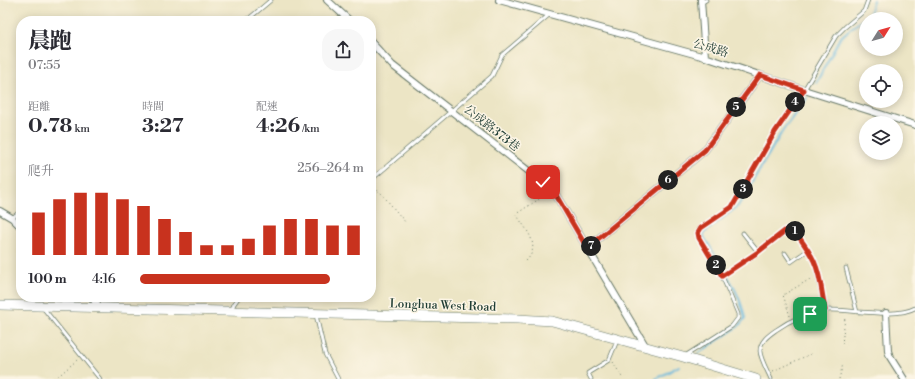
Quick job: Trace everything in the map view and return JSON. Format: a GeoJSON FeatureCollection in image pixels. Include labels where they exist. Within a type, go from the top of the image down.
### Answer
{"type":"FeatureCollection","features":[{"type":"Feature","properties":{"kind":"street"},"geometry":{"type":"LineString","coordinates":[[327,0],[345,16]]}},
{"type":"Feature","properties":{"kind":"street","name":"公成路"},"geometry":{"type":"LineString","coordinates":[[499,0],[705,57],[915,125]]}},
{"type":"Feature","properties":{"kind":"street"},"geometry":{"type":"LineString","coordinates":[[703,1],[705,57]]}},
{"type":"Feature","properties":{"kind":"street","name":"公成路373巷"},"geometry":{"type":"LineString","coordinates":[[376,47],[392,65],[452,110],[553,190],[646,347]]}},
{"type":"Feature","properties":{"kind":"street"},"geometry":{"type":"LineString","coordinates":[[587,248],[705,150],[760,75]]}},
{"type":"Feature","properties":{"kind":"street"},"geometry":{"type":"LineString","coordinates":[[0,211],[16,222]]}},
{"type":"Feature","properties":{"kind":"street"},"geometry":{"type":"LineString","coordinates":[[96,302],[100,307]]}},
{"type":"Feature","properties":{"kind":"street","name":"Longhua West Road"},"geometry":{"type":"LineString","coordinates":[[0,305],[552,321],[756,379]]}},
{"type":"Feature","properties":{"kind":"street"},"geometry":{"type":"LineString","coordinates":[[886,313],[888,351],[890,357],[904,379]]}},
{"type":"Feature","properties":{"kind":"lane"},"geometry":{"type":"LineString","coordinates":[[252,16],[271,0]]}},
{"type":"Feature","properties":{"kind":"lane"},"geometry":{"type":"LineString","coordinates":[[683,357],[732,326],[738,318],[738,314],[723,275],[699,238],[698,233],[701,228],[732,207],[775,132],[804,90],[836,36],[864,11],[868,0]]}},
{"type":"Feature","properties":{"kind":"lane"},"geometry":{"type":"LineString","coordinates":[[376,176],[492,76],[502,55],[550,13]]}},
{"type":"Feature","properties":{"kind":"lane"},"geometry":{"type":"LineString","coordinates":[[12,218],[16,215]]}},
{"type":"Feature","properties":{"kind":"lane"},"geometry":{"type":"LineString","coordinates":[[723,275],[791,228],[794,230],[815,262],[825,310]]}},
{"type":"Feature","properties":{"kind":"lane"},"geometry":{"type":"LineString","coordinates":[[743,233],[758,252]]}},
{"type":"Feature","properties":{"kind":"lane"},"geometry":{"type":"LineString","coordinates":[[785,253],[791,262],[808,250]]}},
{"type":"Feature","properties":{"kind":"lane"},"geometry":{"type":"LineString","coordinates":[[846,268],[857,312]]}},
{"type":"Feature","properties":{"kind":"lane"},"geometry":{"type":"LineString","coordinates":[[231,311],[235,302]]}},
{"type":"Feature","properties":{"kind":"lane"},"geometry":{"type":"LineString","coordinates":[[41,306],[100,379]]}},
{"type":"Feature","properties":{"kind":"lane"},"geometry":{"type":"LineString","coordinates":[[771,379],[760,352],[761,346],[770,334],[785,323],[825,310],[886,313],[909,311],[915,308]]}},
{"type":"Feature","properties":{"kind":"lane"},"geometry":{"type":"LineString","coordinates":[[315,313],[325,354],[338,379]]}},
{"type":"Feature","properties":{"kind":"lane"},"geometry":{"type":"LineString","coordinates":[[591,379],[588,373],[609,360],[618,340]]}},
{"type":"Feature","properties":{"kind":"path"},"geometry":{"type":"LineString","coordinates":[[376,190],[390,202],[406,223]]}},
{"type":"Feature","properties":{"kind":"path"},"geometry":{"type":"LineString","coordinates":[[526,261],[534,248],[533,242],[516,214],[553,190]]}},
{"type":"Feature","properties":{"kind":"path"},"geometry":{"type":"LineString","coordinates":[[792,320],[783,295],[813,278]]}},
{"type":"Feature","properties":{"kind":"path"},"geometry":{"type":"LineString","coordinates":[[842,344],[846,311]]}},
{"type":"Feature","properties":{"kind":"path"},"geometry":{"type":"LineString","coordinates":[[769,373],[813,353]]}},
{"type":"Feature","properties":{"kind":"path"},"geometry":{"type":"LineString","coordinates":[[55,379],[82,356]]}},
{"type":"Feature","properties":{"kind":"path"},"geometry":{"type":"LineString","coordinates":[[610,358],[623,379]]}},
{"type":"Feature","properties":{"kind":"path"},"geometry":{"type":"LineString","coordinates":[[839,379],[843,364]]}},
{"type":"Feature","properties":{"kind":"waterway"},"geometry":{"type":"LineString","coordinates":[[816,83],[840,38],[870,14],[873,0]]}},
{"type":"Feature","properties":{"kind":"waterway"},"geometry":{"type":"LineString","coordinates":[[699,353],[739,326],[745,318],[733,286],[704,237],[704,233],[738,206],[783,130],[807,98]]}},
{"type":"Feature","properties":{"kind":"waterway"},"geometry":{"type":"LineString","coordinates":[[656,379],[679,366]]}},
{"type":"Feature","properties":{"kind":"route"},"geometry":{"type":"LineString","coordinates":[[543,182],[553,190],[587,248],[705,150],[760,75],[804,90],[775,132],[732,207],[701,228],[698,233],[699,238],[722,276],[758,252],[786,230],[791,228],[794,230],[815,262],[825,310],[810,314]]}}]}
